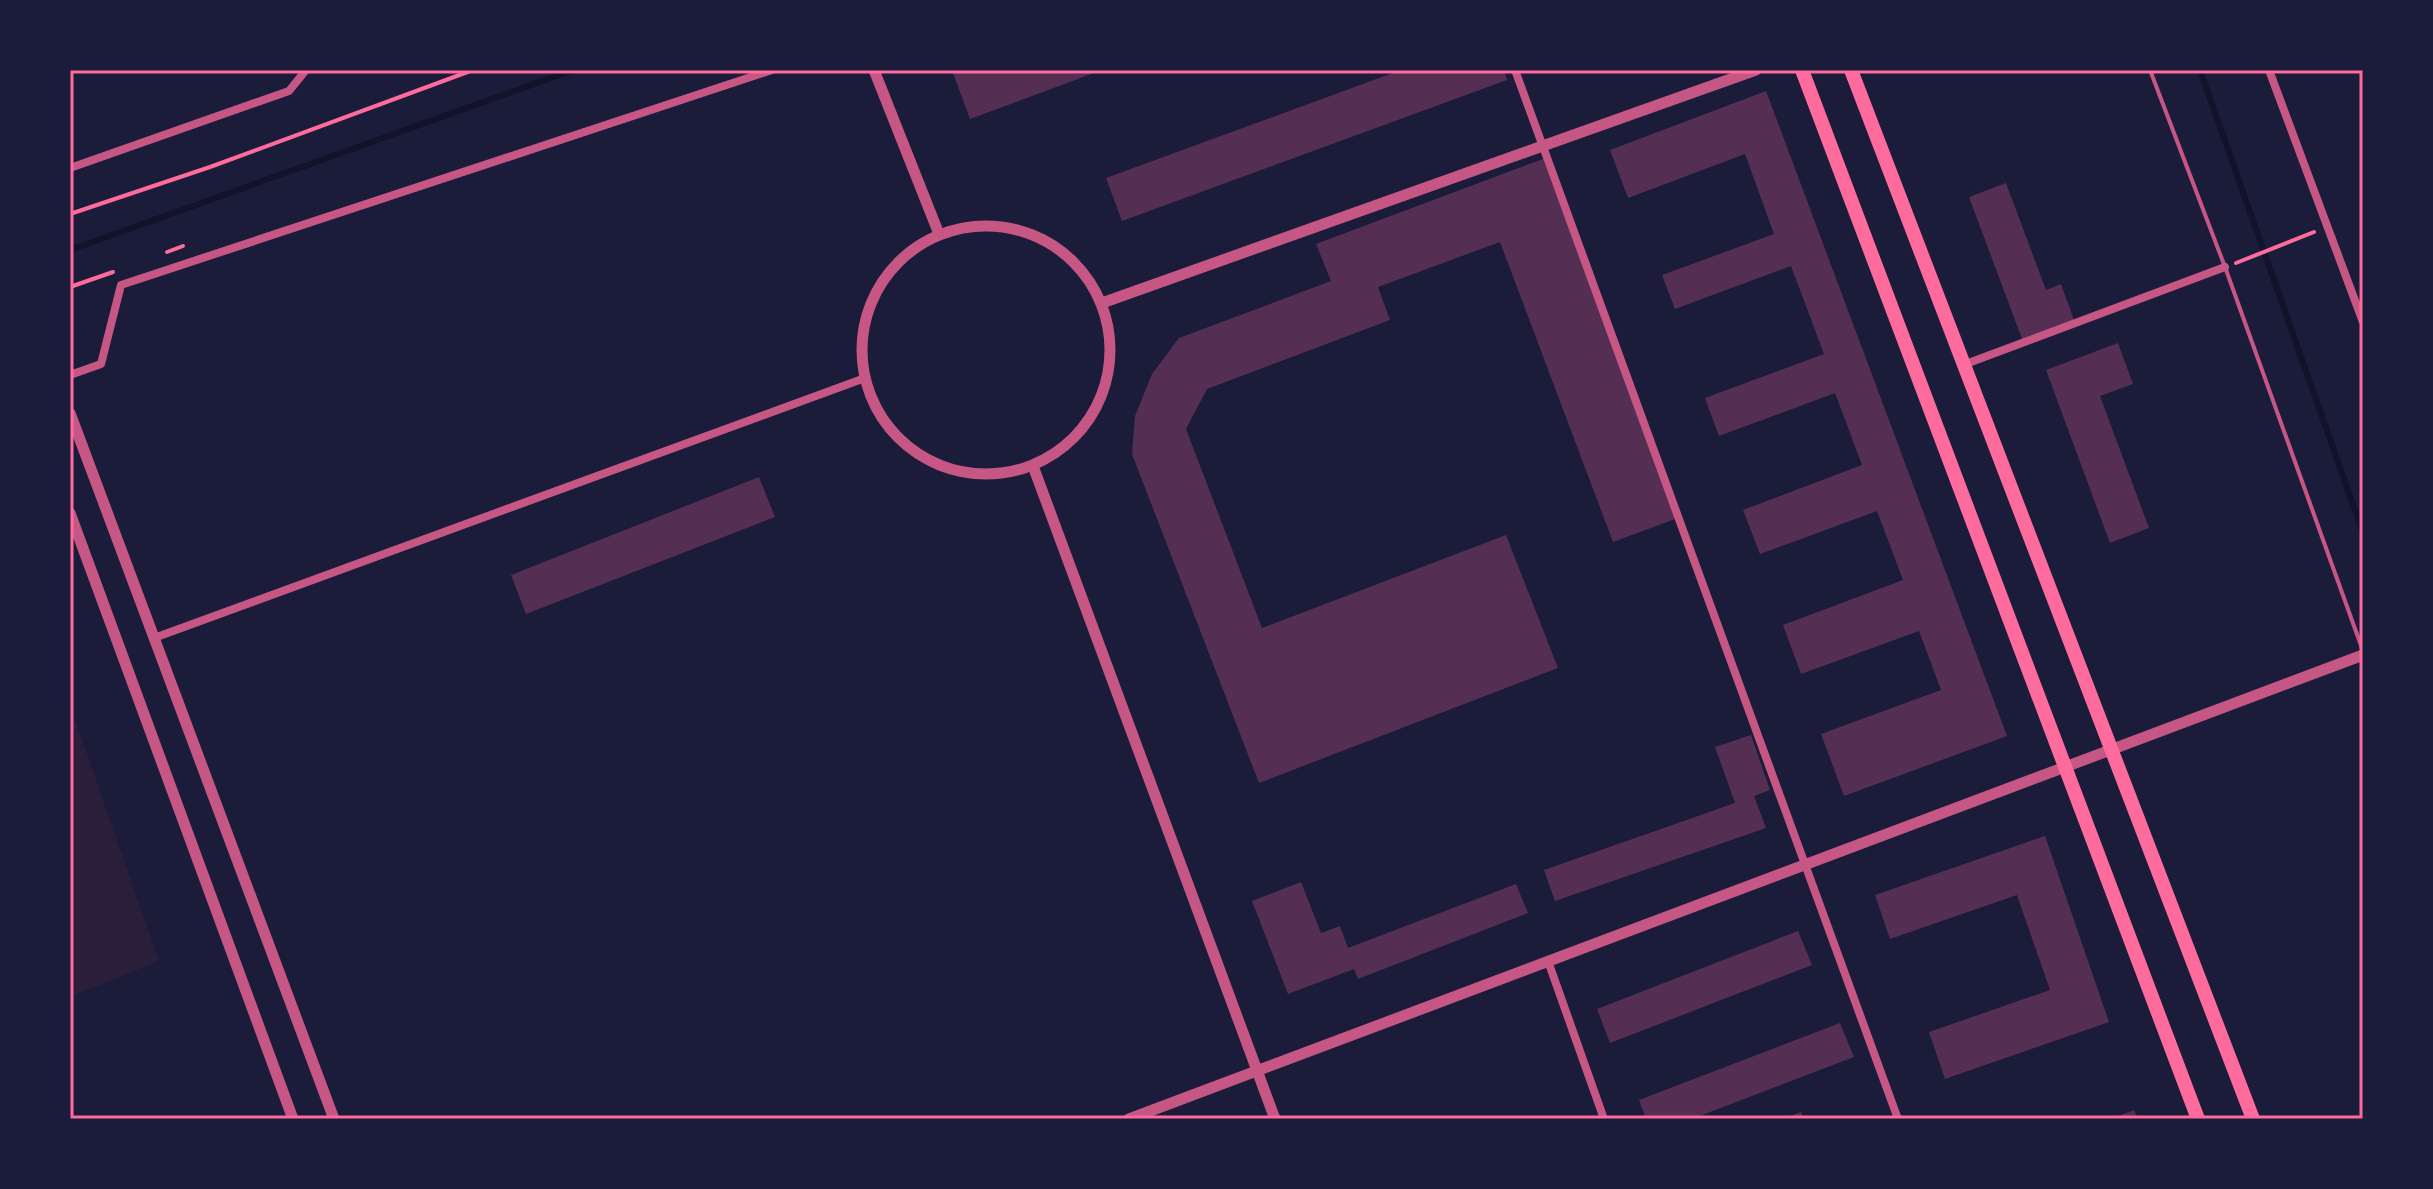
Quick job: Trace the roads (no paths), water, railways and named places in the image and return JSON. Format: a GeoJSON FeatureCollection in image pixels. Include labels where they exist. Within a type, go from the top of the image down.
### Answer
{"type":"FeatureCollection","features":[{"type":"Feature","properties":{"kind":"main road"},"geometry":{"type":"LineString","coordinates":[[1802,70],[2198,1119]]}},
{"type":"Feature","properties":{"kind":"main road"},"geometry":{"type":"LineString","coordinates":[[1851,70],[2253,1119]]}},
{"type":"Feature","properties":{"kind":"street"},"geometry":{"type":"LineString","coordinates":[[70,168],[289,91],[306,70]]}},
{"type":"Feature","properties":{"kind":"street"},"geometry":{"type":"LineString","coordinates":[[70,375],[101,364],[121,285],[772,70]]}},
{"type":"Feature","properties":{"kind":"street"},"geometry":{"type":"LineString","coordinates":[[874,70],[939,234]]}},
{"type":"Feature","properties":{"kind":"street"},"geometry":{"type":"LineString","coordinates":[[1515,70],[1898,1119]]}},
{"type":"Feature","properties":{"kind":"street"},"geometry":{"type":"LineString","coordinates":[[1102,303],[1756,70]]}},
{"type":"Feature","properties":{"kind":"street"},"geometry":{"type":"LineString","coordinates":[[2269,70],[2363,322]]}},
{"type":"Feature","properties":{"kind":"street"},"geometry":{"type":"LineString","coordinates":[[977,225],[1016,229],[1052,244],[1082,269],[1102,303],[1111,341],[1108,380],[1092,416],[1084,426],[1067,445],[1033,466],[993,474],[966,472],[953,470],[916,453],[886,425],[867,389],[861,349],[866,313],[882,280],[907,253],[939,234],[977,225]]}},
{"type":"Feature","properties":{"kind":"street"},"geometry":{"type":"LineString","coordinates":[[1963,365],[2225,267]]}},
{"type":"Feature","properties":{"kind":"street"},"geometry":{"type":"LineString","coordinates":[[154,638],[865,378]]}},
{"type":"Feature","properties":{"kind":"street"},"geometry":{"type":"LineString","coordinates":[[70,413],[334,1119]]}},
{"type":"Feature","properties":{"kind":"street"},"geometry":{"type":"LineString","coordinates":[[1033,466],[1275,1119]]}},
{"type":"Feature","properties":{"kind":"street"},"geometry":{"type":"LineString","coordinates":[[70,513],[293,1119]]}},
{"type":"Feature","properties":{"kind":"street"},"geometry":{"type":"LineString","coordinates":[[1129,1119],[2363,653]]}},
{"type":"Feature","properties":{"kind":"street"},"geometry":{"type":"LineString","coordinates":[[1548,961],[1604,1119]]}},
{"type":"Feature","properties":{"kind":"lane"},"geometry":{"type":"LineString","coordinates":[[2150,70],[2225,267],[2363,653]]}},
{"type":"Feature","properties":{"kind":"waterway"},"geometry":{"type":"LineString","coordinates":[[70,250],[573,70]]}},
{"type":"Feature","properties":{"kind":"waterway"},"geometry":{"type":"LineString","coordinates":[[2200,70],[2363,533]]}}]}
